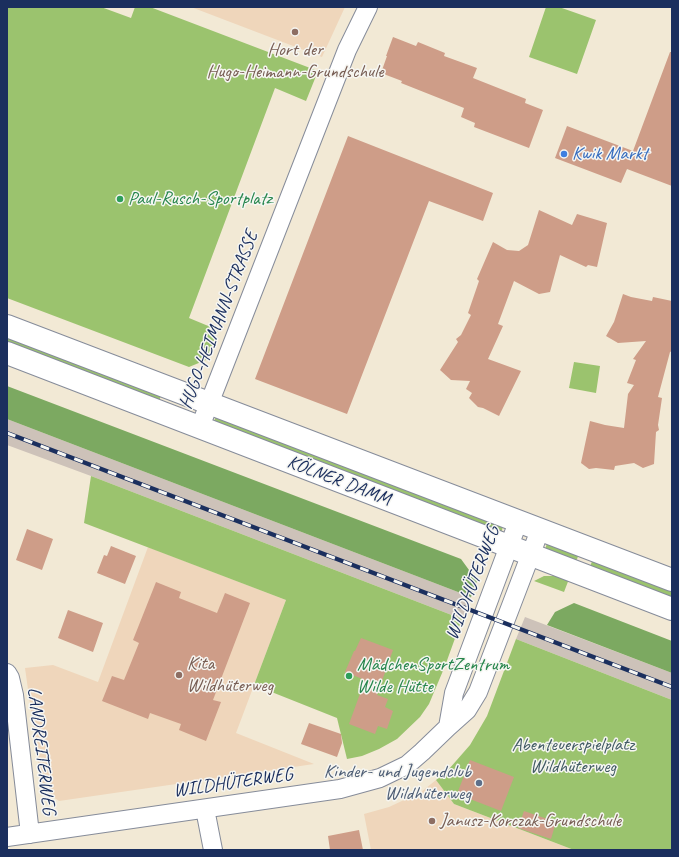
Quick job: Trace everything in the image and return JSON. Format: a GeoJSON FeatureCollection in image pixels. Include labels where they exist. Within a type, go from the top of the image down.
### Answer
{"type":"FeatureCollection","features":[{"type":"Feature","properties":{"kind":"street","name":"HUGO-HEIMANN-STRASSE"},"geometry":{"type":"LineString","coordinates":[[200,427],[347,50],[368,7]]}},
{"type":"Feature","properties":{"kind":"street","name":"KÖLNER DAMM"},"geometry":{"type":"LineString","coordinates":[[7,326],[672,580]]}},
{"type":"Feature","properties":{"kind":"street","name":"KÖLNER DAMM"},"geometry":{"type":"LineString","coordinates":[[7,353],[672,609]]}},
{"type":"Feature","properties":{"kind":"street","name":"WILDHÜTERWEG"},"geometry":{"type":"LineString","coordinates":[[448,727],[454,692],[518,522]]}},
{"type":"Feature","properties":{"kind":"street","name":"WILDHÜTERWEG"},"geometry":{"type":"LineString","coordinates":[[7,838],[340,789],[380,778],[406,765],[467,710],[478,692],[540,530]]}},
{"type":"Feature","properties":{"kind":"street","name":"LANDREITERWEG"},"geometry":{"type":"LineString","coordinates":[[7,673],[10,678],[14,695],[30,834]]}},
{"type":"Feature","properties":{"kind":"street"},"geometry":{"type":"LineString","coordinates":[[205,809],[213,850]]}},
{"type":"Feature","properties":{"kind":"shaded area","name":"Hort der Hugo-Heimann-Grundschule"},"geometry":{"type":"Polygon","coordinates":[[[191,7],[345,7],[322,57],[191,7]]]}},
{"type":"Feature","properties":{"kind":"shaded area"},"geometry":{"type":"Polygon","coordinates":[[[7,419],[471,597],[462,619],[7,445],[7,419]]]}},
{"type":"Feature","properties":{"kind":"shaded area","name":"Kita Wildhüterweg"},"geometry":{"type":"Polygon","coordinates":[[[148,547],[286,600],[236,733],[314,764],[59,801],[42,789],[25,668],[53,665],[98,682],[148,547]]]}},
{"type":"Feature","properties":{"kind":"shaded area"},"geometry":{"type":"Polygon","coordinates":[[[525,617],[672,673],[672,700],[516,639],[525,617]]]}},
{"type":"Feature","properties":{"kind":"shaded area","name":"Janusz-Korczak-Grundschule"},"geometry":{"type":"Polygon","coordinates":[[[436,780],[454,804],[574,850],[371,850],[364,814],[389,807],[421,792],[436,780]]]}},
{"type":"Feature","properties":{"kind":"green space","name":"Paul-Rusch-Sportplatz"},"geometry":{"type":"Polygon","coordinates":[[[7,7],[101,7],[131,18],[135,7],[150,7],[318,71],[306,101],[275,88],[189,318],[218,330],[206,360],[189,367],[7,298],[7,7]]]}},
{"type":"Feature","properties":{"kind":"green space"},"geometry":{"type":"Polygon","coordinates":[[[546,7],[559,7],[596,20],[577,74],[529,57],[546,7]]]}},
{"type":"Feature","properties":{"kind":"green space"},"geometry":{"type":"Polygon","coordinates":[[[7,334],[162,393],[158,404],[7,347],[7,334]]]}},
{"type":"Feature","properties":{"kind":"green space"},"geometry":{"type":"Polygon","coordinates":[[[574,362],[600,366],[596,393],[569,388],[574,362]]]}},
{"type":"Feature","properties":{"kind":"green space"},"geometry":{"type":"Polygon","coordinates":[[[7,386],[461,559],[477,581],[471,597],[7,419],[7,386]]]}},
{"type":"Feature","properties":{"kind":"green space"},"geometry":{"type":"Polygon","coordinates":[[[216,416],[503,526],[501,534],[213,424],[216,416]]]}},
{"type":"Feature","properties":{"kind":"green space"},"geometry":{"type":"Polygon","coordinates":[[[91,476],[462,619],[429,704],[420,717],[397,739],[362,756],[347,759],[337,718],[254,685],[286,600],[84,523],[91,476]]]}},
{"type":"Feature","properties":{"kind":"green space"},"geometry":{"type":"Polygon","coordinates":[[[547,543],[579,554],[575,564],[545,550],[547,543]]]}},
{"type":"Feature","properties":{"kind":"green space"},"geometry":{"type":"Polygon","coordinates":[[[593,559],[672,589],[672,601],[589,569],[593,559]]]}},
{"type":"Feature","properties":{"kind":"green space"},"geometry":{"type":"Polygon","coordinates":[[[544,576],[557,576],[569,579],[564,592],[534,581],[544,576]]]}},
{"type":"Feature","properties":{"kind":"green space"},"geometry":{"type":"Polygon","coordinates":[[[574,603],[672,641],[672,673],[547,625],[555,612],[574,603]]]}},
{"type":"Feature","properties":{"kind":"green space","name":"Abenteuerspielplatz Wildhüterweg"},"geometry":{"type":"Polygon","coordinates":[[[516,639],[672,700],[672,850],[574,850],[454,804],[436,780],[449,769],[470,745],[487,716],[516,639]]]}},
{"type":"Feature","properties":{"kind":"building"},"geometry":{"type":"Polygon","coordinates":[[[393,37],[416,46],[418,42],[445,53],[444,56],[477,68],[473,78],[526,99],[525,103],[543,110],[529,148],[474,127],[475,123],[461,117],[464,108],[401,83],[402,81],[381,73],[393,37]]]}},
{"type":"Feature","properties":{"kind":"building"},"geometry":{"type":"Polygon","coordinates":[[[670,52],[672,52],[672,186],[627,169],[621,183],[555,158],[567,126],[633,151],[670,52]]]}},
{"type":"Feature","properties":{"kind":"building"},"geometry":{"type":"Polygon","coordinates":[[[348,136],[493,193],[483,221],[429,201],[347,414],[255,379],[348,136]]]}},
{"type":"Feature","properties":{"kind":"building"},"geometry":{"type":"Polygon","coordinates":[[[539,210],[572,225],[577,214],[607,223],[597,267],[588,265],[586,267],[560,255],[550,292],[539,294],[514,281],[498,324],[503,326],[488,359],[521,371],[499,416],[478,407],[469,398],[472,393],[466,389],[470,381],[451,380],[440,370],[458,342],[456,339],[461,335],[471,315],[468,313],[479,281],[477,279],[493,242],[507,250],[519,251],[528,245],[539,210]]]}},
{"type":"Feature","properties":{"kind":"building"},"geometry":{"type":"Polygon","coordinates":[[[623,294],[652,301],[653,297],[672,301],[672,351],[670,352],[658,397],[662,398],[658,425],[659,430],[656,432],[654,464],[643,468],[634,463],[615,466],[614,470],[596,468],[589,469],[581,463],[590,421],[624,428],[628,394],[634,385],[627,383],[636,360],[633,359],[646,341],[618,343],[606,336],[614,322],[623,294]]]}},
{"type":"Feature","properties":{"kind":"building"},"geometry":{"type":"Polygon","coordinates":[[[27,529],[53,539],[42,570],[16,560],[27,529]]]}},
{"type":"Feature","properties":{"kind":"building"},"geometry":{"type":"Polygon","coordinates":[[[111,546],[136,556],[125,584],[97,573],[104,555],[107,556],[111,546]]]}},
{"type":"Feature","properties":{"kind":"building"},"geometry":{"type":"Polygon","coordinates":[[[156,582],[181,592],[179,598],[217,613],[225,593],[250,603],[213,700],[221,702],[206,741],[179,730],[181,724],[150,713],[148,719],[102,701],[112,676],[124,680],[139,643],[133,640],[156,582]]]}},
{"type":"Feature","properties":{"kind":"building"},"geometry":{"type":"Polygon","coordinates":[[[68,610],[103,623],[93,652],[58,638],[68,610]]]}},
{"type":"Feature","properties":{"kind":"building"},"geometry":{"type":"Polygon","coordinates":[[[361,638],[393,650],[377,695],[388,699],[385,707],[393,711],[387,729],[378,726],[375,734],[349,724],[365,680],[345,672],[361,638]]]}},
{"type":"Feature","properties":{"kind":"building"},"geometry":{"type":"Polygon","coordinates":[[[309,723],[341,734],[342,743],[337,757],[301,744],[309,723]]]}},
{"type":"Feature","properties":{"kind":"building"},"geometry":{"type":"Polygon","coordinates":[[[470,760],[514,777],[501,811],[457,794],[470,760]]]}},
{"type":"Feature","properties":{"kind":"building"},"geometry":{"type":"Polygon","coordinates":[[[524,811],[556,822],[551,839],[518,828],[524,811]]]}},
{"type":"Feature","properties":{"kind":"building"},"geometry":{"type":"Polygon","coordinates":[[[359,830],[363,850],[330,850],[328,836],[359,830]]]}},
{"type":"Feature","properties":{"kind":"railway"},"geometry":{"type":"LineString","coordinates":[[7,433],[672,687]]}},
{"type":"Feature","properties":{"kind":"place","name":"Hort der Hugo-Heimann-Grundschule"},"geometry":{"type":"Point","coordinates":[295,32]}},
{"type":"Feature","properties":{"kind":"place","name":"Kwik Markt"},"geometry":{"type":"Point","coordinates":[564,154]}},
{"type":"Feature","properties":{"kind":"place","name":"Paul-Rusch-Sportplatz"},"geometry":{"type":"Point","coordinates":[120,199]}},
{"type":"Feature","properties":{"kind":"place","name":"Kita Wildhüterweg"},"geometry":{"type":"Point","coordinates":[179,675]}},
{"type":"Feature","properties":{"kind":"place","name":"MädchenSportZentrum Wilde Hütte"},"geometry":{"type":"Point","coordinates":[349,676]}},
{"type":"Feature","properties":{"kind":"place","name":"Kinder- und Jugendclub Wildhüterweg"},"geometry":{"type":"Point","coordinates":[479,783]}},
{"type":"Feature","properties":{"kind":"place","name":"Janusz-Korczak-Grundschule"},"geometry":{"type":"Point","coordinates":[432,821]}}]}
